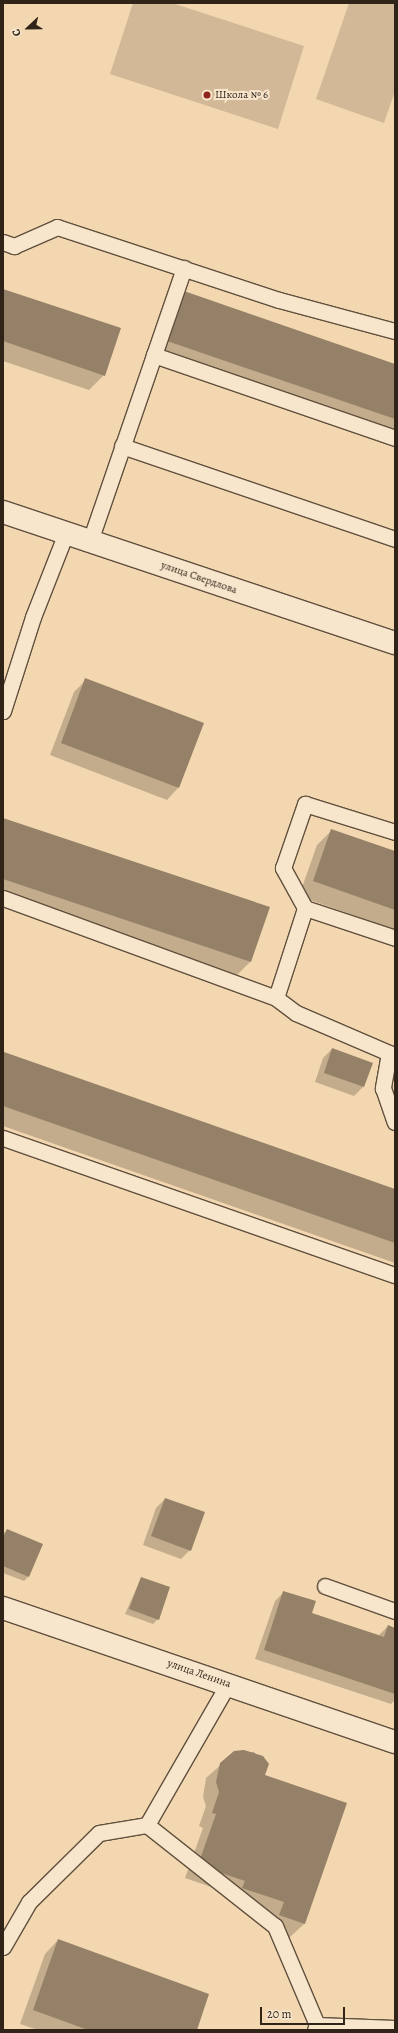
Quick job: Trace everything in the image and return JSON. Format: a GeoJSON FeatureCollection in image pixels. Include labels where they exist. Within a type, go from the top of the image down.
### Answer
{"type":"FeatureCollection","features":[{"type":"Feature","properties":{"kind":"main road","name":"улица Свердлова"},"geometry":{"type":"LineString","coordinates":[[3,512],[395,643]]}},
{"type":"Feature","properties":{"kind":"main road","name":"улица Ленина"},"geometry":{"type":"LineString","coordinates":[[3,1608],[395,1742]]}},
{"type":"Feature","properties":{"kind":"lane"},"geometry":{"type":"LineString","coordinates":[[3,242],[14,246],[57,227],[279,300],[395,331]]}},
{"type":"Feature","properties":{"kind":"lane"},"geometry":{"type":"LineString","coordinates":[[90,541],[184,268]]}},
{"type":"Feature","properties":{"kind":"lane"},"geometry":{"type":"LineString","coordinates":[[154,355],[395,438]]}},
{"type":"Feature","properties":{"kind":"lane"},"geometry":{"type":"LineString","coordinates":[[122,446],[395,539]]}},
{"type":"Feature","properties":{"kind":"lane"},"geometry":{"type":"LineString","coordinates":[[3,711],[33,617],[66,533]]}},
{"type":"Feature","properties":{"kind":"lane"},"geometry":{"type":"LineString","coordinates":[[395,832],[305,804],[283,868],[305,908],[395,938]]}},
{"type":"Feature","properties":{"kind":"lane"},"geometry":{"type":"LineString","coordinates":[[3,898],[276,998],[296,1013],[389,1053],[383,1088],[395,1122]]}},
{"type":"Feature","properties":{"kind":"lane"},"geometry":{"type":"LineString","coordinates":[[276,998],[305,908]]}},
{"type":"Feature","properties":{"kind":"lane"},"geometry":{"type":"LineString","coordinates":[[3,1138],[395,1275]]}},
{"type":"Feature","properties":{"kind":"lane"},"geometry":{"type":"LineString","coordinates":[[325,1586],[395,1611]]}},
{"type":"Feature","properties":{"kind":"lane"},"geometry":{"type":"LineString","coordinates":[[147,1825],[228,1684]]}},
{"type":"Feature","properties":{"kind":"lane"},"geometry":{"type":"LineString","coordinates":[[3,1948],[29,1902],[99,1833],[147,1825],[275,1926],[316,2027],[395,2028]]}},
{"type":"Feature","properties":{"kind":"shaded area"},"geometry":{"type":"Polygon","coordinates":[[[133,3],[172,3],[304,46],[278,129],[110,74],[133,3]]]}},
{"type":"Feature","properties":{"kind":"shaded area"},"geometry":{"type":"Polygon","coordinates":[[[349,3],[395,3],[395,91],[384,123],[316,99],[349,3]]]}},
{"type":"Feature","properties":{"kind":"building"},"geometry":{"type":"Polygon","coordinates":[[[3,289],[121,328],[105,376],[3,341],[3,289]]]}},
{"type":"Feature","properties":{"kind":"building"},"geometry":{"type":"Polygon","coordinates":[[[184,291],[395,364],[395,419],[167,341],[184,291]]]}},
{"type":"Feature","properties":{"kind":"building"},"geometry":{"type":"Polygon","coordinates":[[[85,678],[204,723],[179,788],[61,743],[85,678]]]}},
{"type":"Feature","properties":{"kind":"building"},"geometry":{"type":"Polygon","coordinates":[[[3,818],[270,907],[251,962],[3,879],[3,818]]]}},
{"type":"Feature","properties":{"kind":"building"},"geometry":{"type":"Polygon","coordinates":[[[331,829],[395,851],[395,910],[313,881],[331,829]]]}},
{"type":"Feature","properties":{"kind":"building"},"geometry":{"type":"Polygon","coordinates":[[[332,1048],[373,1063],[364,1087],[324,1073],[332,1048]]]}},
{"type":"Feature","properties":{"kind":"building"},"geometry":{"type":"Polygon","coordinates":[[[4,1052],[395,1189],[395,1243],[3,1106],[4,1052]]]}},
{"type":"Feature","properties":{"kind":"building"},"geometry":{"type":"Polygon","coordinates":[[[165,1498],[205,1512],[191,1551],[151,1536],[165,1498]]]}},
{"type":"Feature","properties":{"kind":"building"},"geometry":{"type":"Polygon","coordinates":[[[7,1529],[43,1544],[29,1577],[3,1566],[3,1538],[7,1529]]]}},
{"type":"Feature","properties":{"kind":"building"},"geometry":{"type":"Polygon","coordinates":[[[141,1577],[170,1587],[159,1620],[129,1609],[141,1577]]]}},
{"type":"Feature","properties":{"kind":"building"},"geometry":{"type":"Polygon","coordinates":[[[283,1591],[316,1601],[312,1613],[384,1637],[388,1625],[395,1628],[395,1694],[264,1650],[283,1591]]]}},
{"type":"Feature","properties":{"kind":"building"},"geometry":{"type":"Polygon","coordinates":[[[244,1750],[263,1756],[269,1764],[265,1775],[347,1803],[305,1924],[279,1915],[284,1902],[242,1888],[245,1881],[198,1865],[216,1814],[212,1813],[219,1792],[216,1782],[220,1763],[234,1751],[244,1750]]]}},
{"type":"Feature","properties":{"kind":"building"},"geometry":{"type":"Polygon","coordinates":[[[58,1939],[209,1994],[197,2030],[88,2030],[33,2010],[58,1939]]]}},
{"type":"Feature","properties":{"kind":"place","name":"Школа № 6"},"geometry":{"type":"Point","coordinates":[207,95]}}]}
